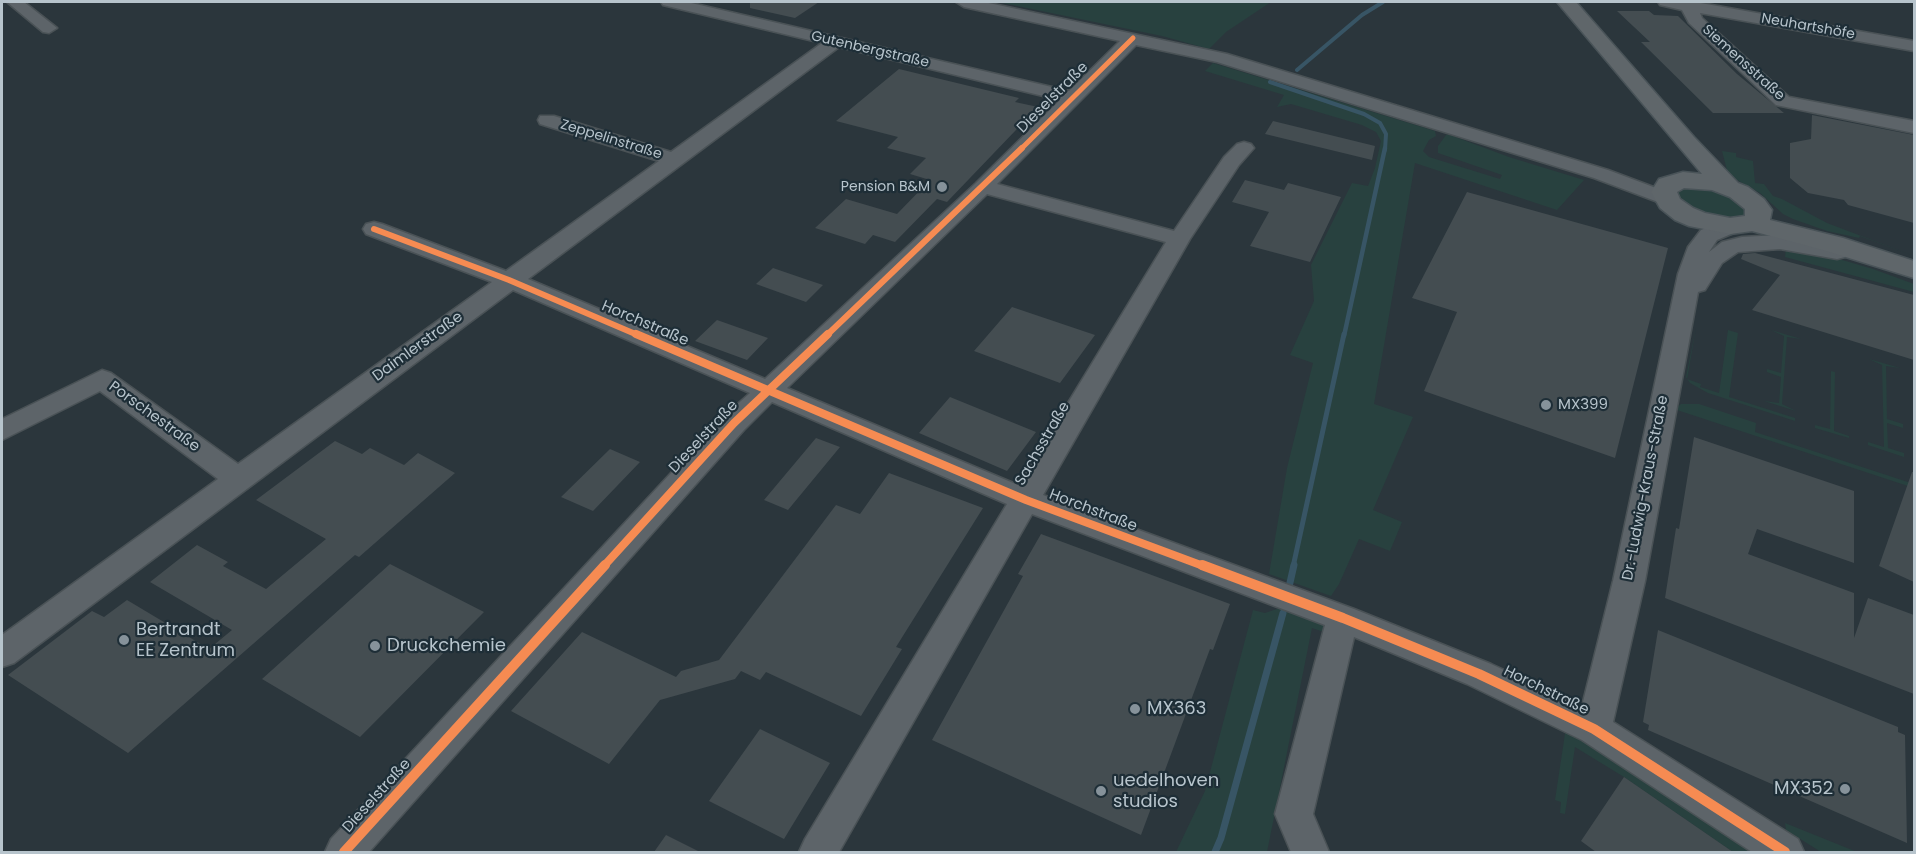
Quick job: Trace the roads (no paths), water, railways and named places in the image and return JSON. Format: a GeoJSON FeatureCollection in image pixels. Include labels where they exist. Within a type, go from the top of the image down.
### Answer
{"type":"FeatureCollection","features":[{"type":"Feature","properties":{"kind":"main road"},"geometry":{"type":"LineString","coordinates":[[1566,2],[1686,142],[1728,187]]}},
{"type":"Feature","properties":{"kind":"main road"},"geometry":{"type":"LineString","coordinates":[[1686,142],[1695,171],[1694,179],[1673,198],[1706,222],[1747,220],[1904,267]]}},
{"type":"Feature","properties":{"kind":"main road"},"geometry":{"type":"LineString","coordinates":[[1694,179],[1728,187],[1748,198],[1747,220]]}},
{"type":"Feature","properties":{"kind":"street","name":"Gutenbergstraße"},"geometry":{"type":"LineString","coordinates":[[669,2],[1072,97]]}},
{"type":"Feature","properties":{"kind":"street"},"geometry":{"type":"LineString","coordinates":[[964,2],[1221,58],[1602,174],[1673,198],[1694,231],[1699,247]]}},
{"type":"Feature","properties":{"kind":"street","name":"Neuhartshöfe"},"geometry":{"type":"LineString","coordinates":[[1666,2],[1688,3],[1914,46]]}},
{"type":"Feature","properties":{"kind":"street"},"geometry":{"type":"LineString","coordinates":[[2,12],[22,3],[49,28]]}},
{"type":"Feature","properties":{"kind":"street","name":"Siemensstraße"},"geometry":{"type":"LineString","coordinates":[[1688,3],[1695,20],[1784,101],[1914,127]]}},
{"type":"Feature","properties":{"kind":"street","name":"Dieselstraße"},"geometry":{"type":"LineString","coordinates":[[344,852],[701,458],[767,390],[983,187],[1133,38]]}},
{"type":"Feature","properties":{"kind":"street","name":"Daimlerstraße"},"geometry":{"type":"LineString","coordinates":[[2,652],[835,42]]}},
{"type":"Feature","properties":{"kind":"street","name":"Zeppelinstraße"},"geometry":{"type":"LineString","coordinates":[[546,120],[675,160]]}},
{"type":"Feature","properties":{"kind":"street","name":"Sachsstraße"},"geometry":{"type":"LineString","coordinates":[[818,852],[1179,239],[1231,161],[1244,147]]}},
{"type":"Feature","properties":{"kind":"street"},"geometry":{"type":"LineString","coordinates":[[983,187],[1179,239]]}},
{"type":"Feature","properties":{"kind":"street"},"geometry":{"type":"LineString","coordinates":[[1699,247],[1709,235],[1747,220]]}},
{"type":"Feature","properties":{"kind":"street","name":"Horchstraße"},"geometry":{"type":"LineString","coordinates":[[374,229],[509,280],[1026,500],[1343,618],[1479,674],[1594,729],[1785,852]]}},
{"type":"Feature","properties":{"kind":"street"},"geometry":{"type":"LineString","coordinates":[[1685,296],[1702,279],[1713,259],[1730,247],[1742,244],[1769,242],[1798,244],[1904,267]]}},
{"type":"Feature","properties":{"kind":"street","name":"Dr.-Ludwig-Kraus-Straße"},"geometry":{"type":"LineString","coordinates":[[1594,729],[1629,581],[1685,296],[1699,247]]}},
{"type":"Feature","properties":{"kind":"street","name":"Porschestraße"},"geometry":{"type":"LineString","coordinates":[[2,430],[102,379],[238,479]]}},
{"type":"Feature","properties":{"kind":"street"},"geometry":{"type":"LineString","coordinates":[[1310,852],[1294,814],[1343,618]]}},
{"type":"Feature","properties":{"kind":"waterway"},"geometry":{"type":"LineString","coordinates":[[1297,70],[1362,15],[1383,2]]}},
{"type":"Feature","properties":{"kind":"waterway"},"geometry":{"type":"LineString","coordinates":[[1270,82],[1364,114],[1380,123],[1386,134],[1385,150]]}},
{"type":"Feature","properties":{"kind":"waterway"},"geometry":{"type":"LineString","coordinates":[[1344,336],[1385,148]]}},
{"type":"Feature","properties":{"kind":"waterway"},"geometry":{"type":"LineString","coordinates":[[1293,567],[1344,334]]}},
{"type":"Feature","properties":{"kind":"waterway"},"geometry":{"type":"LineString","coordinates":[[1289,587],[1294,565]]}},
{"type":"Feature","properties":{"kind":"waterway"},"geometry":{"type":"LineString","coordinates":[[1215,852],[1221,838],[1283,613]]}},
{"type":"Feature","properties":{"kind":"place","name":"Pension B&M"},"geometry":{"type":"Point","coordinates":[942,187]}},
{"type":"Feature","properties":{"kind":"place","name":"MX399"},"geometry":{"type":"Point","coordinates":[1546,405]}},
{"type":"Feature","properties":{"kind":"place","name":"Bertrandt EE Zentrum"},"geometry":{"type":"Point","coordinates":[124,640]}},
{"type":"Feature","properties":{"kind":"place","name":"Druckchemie"},"geometry":{"type":"Point","coordinates":[375,646]}},
{"type":"Feature","properties":{"kind":"place","name":"MX363"},"geometry":{"type":"Point","coordinates":[1135,709]}},
{"type":"Feature","properties":{"kind":"place","name":"MX352"},"geometry":{"type":"Point","coordinates":[1845,789]}},
{"type":"Feature","properties":{"kind":"place","name":"uedelhoven studios"},"geometry":{"type":"Point","coordinates":[1101,791]}}]}
